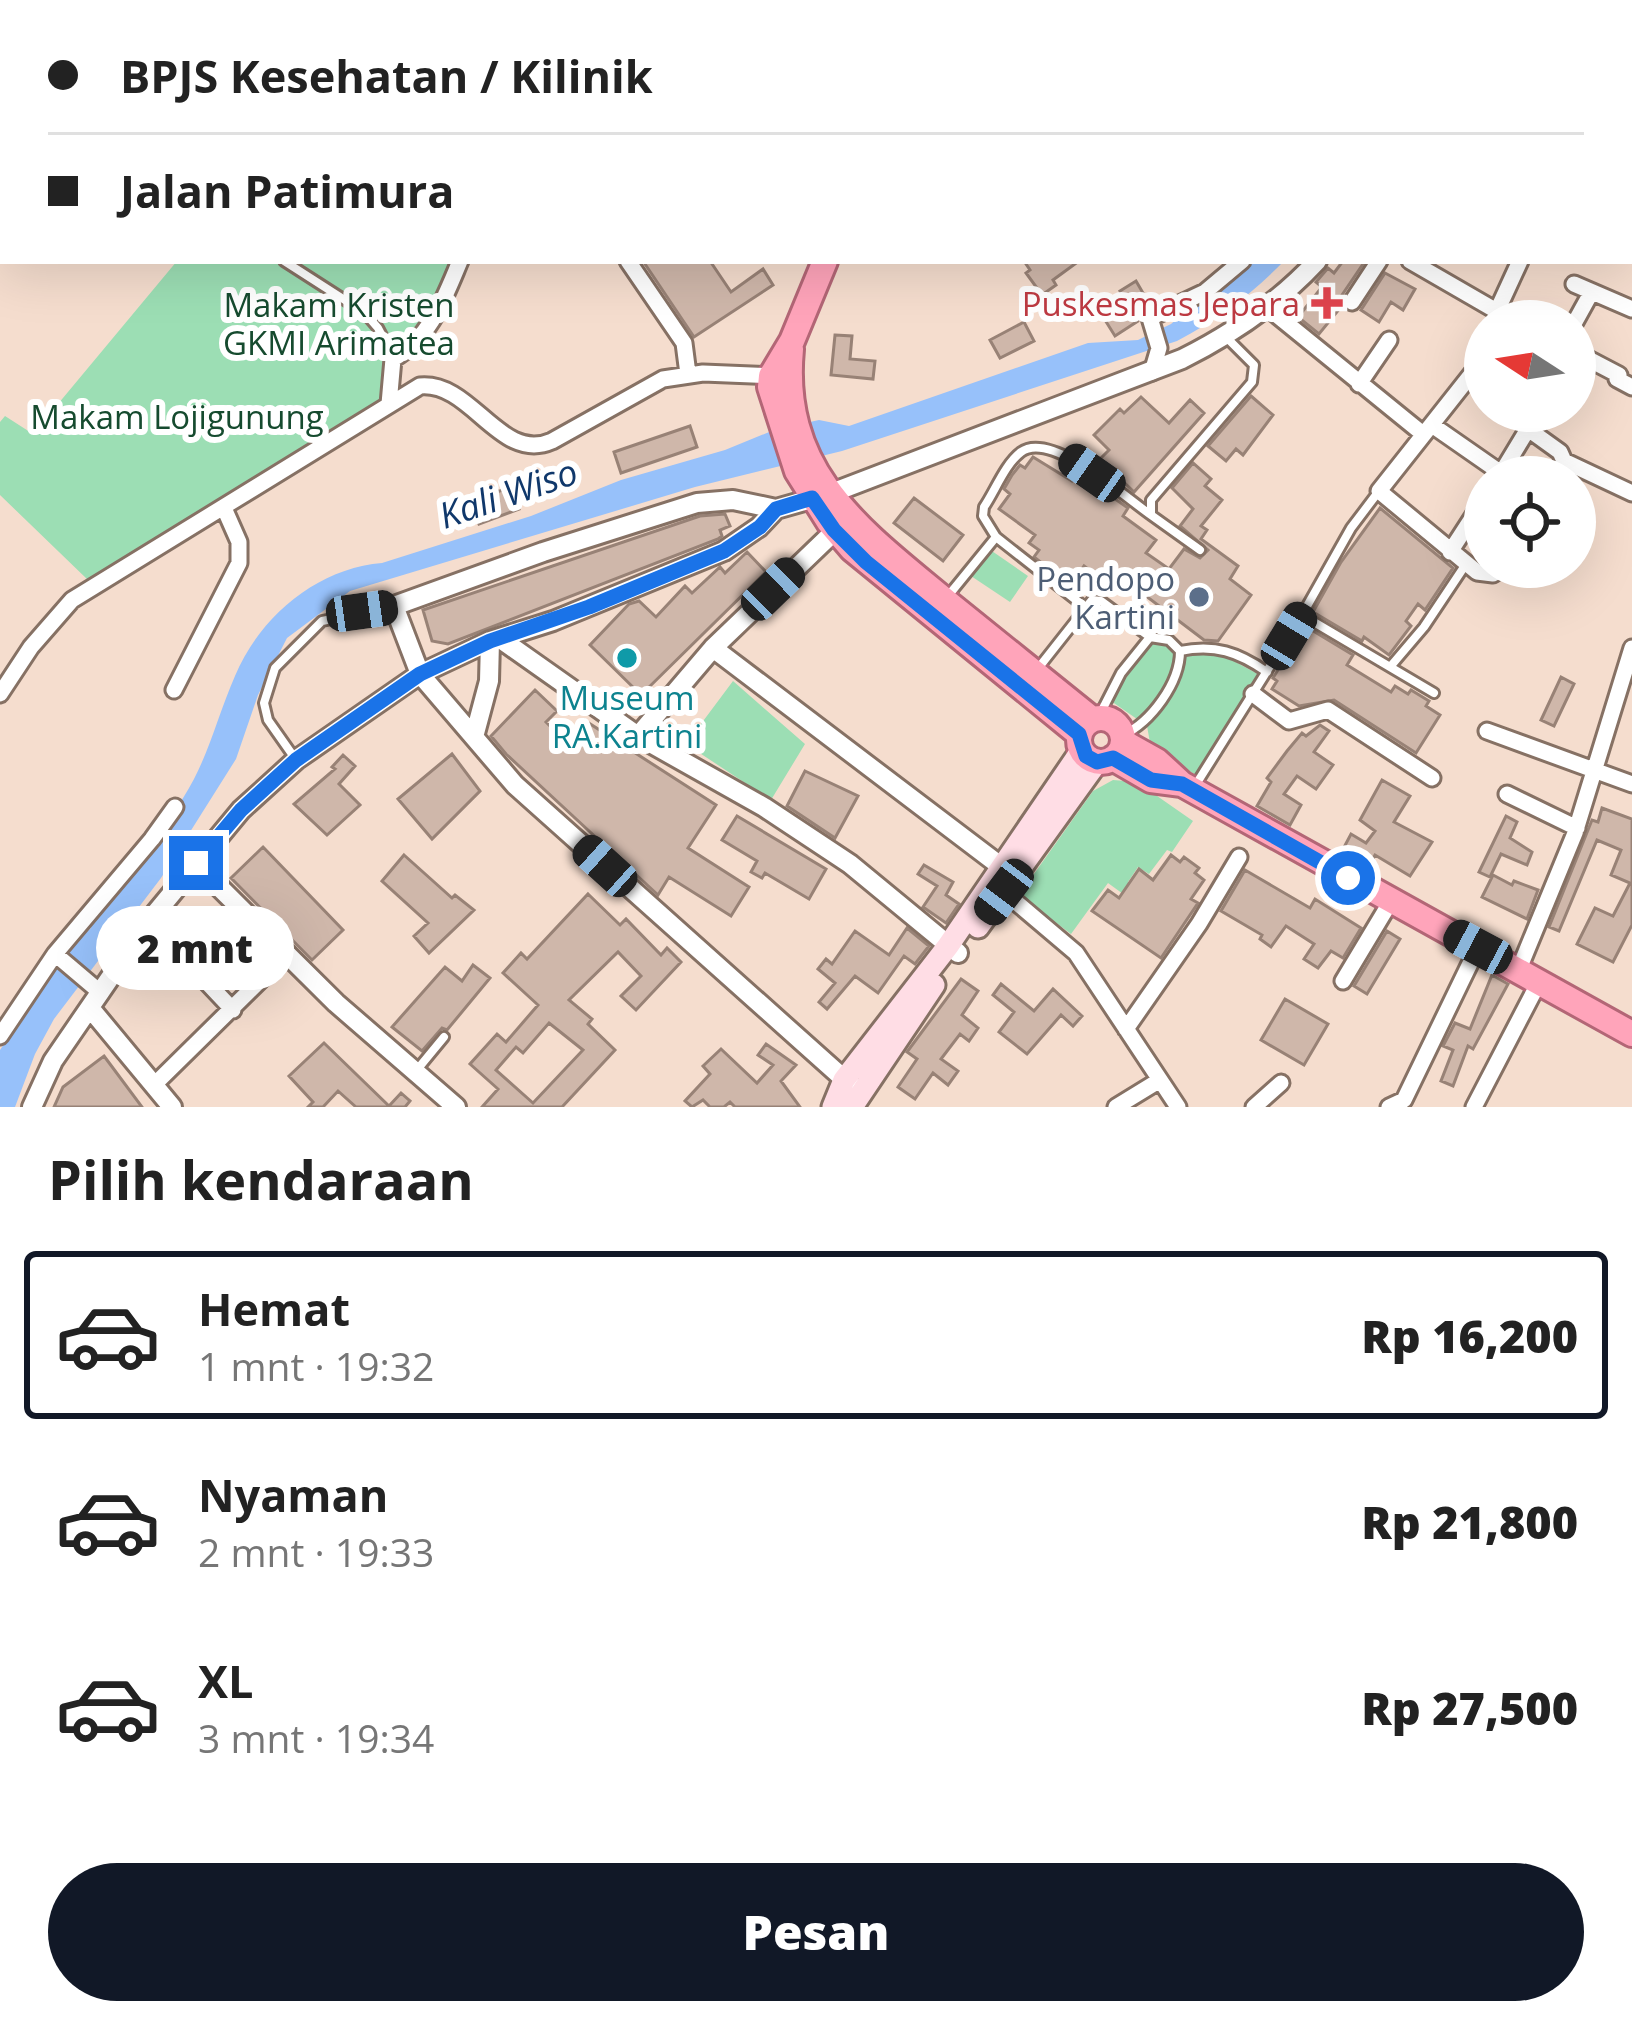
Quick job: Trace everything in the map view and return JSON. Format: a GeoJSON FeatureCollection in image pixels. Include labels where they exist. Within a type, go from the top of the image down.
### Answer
{"type":"FeatureCollection","features":[{"type":"Feature","properties":{"kind":"highway"},"geometry":{"type":"LineString","coordinates":[[825,264],[780,376],[784,407],[805,469],[842,524],[1101,740],[1157,761],[1187,787],[1632,1034]]}},
{"type":"Feature","properties":{"kind":"highway"},"geometry":{"type":"LineString","coordinates":[[939,608],[1034,674],[1101,740]]}},
{"type":"Feature","properties":{"kind":"main road"},"geometry":{"type":"LineString","coordinates":[[833,1107],[853,1093],[1101,740]]}},
{"type":"Feature","properties":{"kind":"street"},"geometry":{"type":"LineString","coordinates":[[389,404],[393,358],[411,349],[424,334],[459,264]]}},
{"type":"Feature","properties":{"kind":"street"},"geometry":{"type":"LineString","coordinates":[[630,264],[684,343],[688,374]]}},
{"type":"Feature","properties":{"kind":"street"},"geometry":{"type":"LineString","coordinates":[[1152,372],[1159,348],[1152,316],[1205,292],[1238,264]]}},
{"type":"Feature","properties":{"kind":"street"},"geometry":{"type":"LineString","coordinates":[[853,1093],[515,785],[420,674],[394,606],[697,503],[733,500],[776,509],[821,496],[1152,372],[1226,337],[1268,308],[1314,264]]}},
{"type":"Feature","properties":{"kind":"street"},"geometry":{"type":"LineString","coordinates":[[1352,302],[1377,264]]}},
{"type":"Feature","properties":{"kind":"street"},"geometry":{"type":"LineString","coordinates":[[1415,264],[1474,300]]}},
{"type":"Feature","properties":{"kind":"street"},"geometry":{"type":"LineString","coordinates":[[1505,300],[1519,264]]}},
{"type":"Feature","properties":{"kind":"street"},"geometry":{"type":"LineString","coordinates":[[1574,284],[1632,309]]}},
{"type":"Feature","properties":{"kind":"street"},"geometry":{"type":"LineString","coordinates":[[1587,300],[1591,293]]}},
{"type":"Feature","properties":{"kind":"street"},"geometry":{"type":"LineString","coordinates":[[1268,308],[1358,383],[1476,456]]}},
{"type":"Feature","properties":{"kind":"street"},"geometry":{"type":"LineString","coordinates":[[1358,383],[1389,340]]}},
{"type":"Feature","properties":{"kind":"street"},"geometry":{"type":"LineString","coordinates":[[1596,363],[1632,387]]}},
{"type":"Feature","properties":{"kind":"street"},"geometry":{"type":"LineString","coordinates":[[0,694],[31,647],[72,600],[420,386],[443,387],[514,441],[534,446],[552,441],[663,379],[688,374],[780,376]]}},
{"type":"Feature","properties":{"kind":"street"},"geometry":{"type":"LineString","coordinates":[[1464,384],[1379,491],[1464,562]]}},
{"type":"Feature","properties":{"kind":"street"},"geometry":{"type":"LineString","coordinates":[[1512,456],[1533,422],[1562,456]]}},
{"type":"Feature","properties":{"kind":"street"},"geometry":{"type":"LineString","coordinates":[[1596,476],[1632,493]]}},
{"type":"Feature","properties":{"kind":"street"},"geometry":{"type":"LineString","coordinates":[[174,690],[238,563],[239,542],[224,508]]}},
{"type":"Feature","properties":{"kind":"street"},"geometry":{"type":"LineString","coordinates":[[32,1107],[53,1060],[149,921],[241,810],[296,760],[420,674],[494,640],[724,551],[760,527],[776,509]]}},
{"type":"Feature","properties":{"kind":"street"},"geometry":{"type":"LineString","coordinates":[[638,736],[713,648],[842,524]]}},
{"type":"Feature","properties":{"kind":"street"},"geometry":{"type":"LineString","coordinates":[[1450,552],[1464,530]]}},
{"type":"Feature","properties":{"kind":"street"},"geometry":{"type":"LineString","coordinates":[[494,640],[638,736],[850,864],[953,949]]}},
{"type":"Feature","properties":{"kind":"street"},"geometry":{"type":"LineString","coordinates":[[474,737],[494,640]]}},
{"type":"Feature","properties":{"kind":"street"},"geometry":{"type":"LineString","coordinates":[[713,648],[1007,879],[1076,953],[1178,1107]]}},
{"type":"Feature","properties":{"kind":"street"},"geometry":{"type":"LineString","coordinates":[[1474,1107],[1529,975],[1632,648]]}},
{"type":"Feature","properties":{"kind":"street"},"geometry":{"type":"LineString","coordinates":[[1253,694],[1289,721],[1328,710],[1432,778]]}},
{"type":"Feature","properties":{"kind":"street"},"geometry":{"type":"LineString","coordinates":[[1487,731],[1632,784]]}},
{"type":"Feature","properties":{"kind":"street"},"geometry":{"type":"LineString","coordinates":[[1507,794],[1577,828]]}},
{"type":"Feature","properties":{"kind":"street"},"geometry":{"type":"LineString","coordinates":[[0,1036],[56,955],[175,807]]}},
{"type":"Feature","properties":{"kind":"street"},"geometry":{"type":"LineString","coordinates":[[1126,1029],[1239,857]]}},
{"type":"Feature","properties":{"kind":"street"},"geometry":{"type":"LineString","coordinates":[[196,863],[336,1003],[456,1107]]}},
{"type":"Feature","properties":{"kind":"street"},"geometry":{"type":"LineString","coordinates":[[1343,981],[1391,901]]}},
{"type":"Feature","properties":{"kind":"street"},"geometry":{"type":"LineString","coordinates":[[149,921],[233,1010]]}},
{"type":"Feature","properties":{"kind":"street"},"geometry":{"type":"LineString","coordinates":[[1389,1107],[1404,1100],[1478,947]]}},
{"type":"Feature","properties":{"kind":"street"},"geometry":{"type":"LineString","coordinates":[[155,1084],[288,953]]}},
{"type":"Feature","properties":{"kind":"street"},"geometry":{"type":"LineString","coordinates":[[56,955],[85,980],[172,1107]]}},
{"type":"Feature","properties":{"kind":"street"},"geometry":{"type":"LineString","coordinates":[[1116,1107],[1160,1080]]}},
{"type":"Feature","properties":{"kind":"street"},"geometry":{"type":"LineString","coordinates":[[1254,1107],[1281,1083]]}},
{"type":"Feature","properties":{"kind":"lane"},"geometry":{"type":"LineString","coordinates":[[289,264],[365,314],[393,358]]}},
{"type":"Feature","properties":{"kind":"lane"},"geometry":{"type":"LineString","coordinates":[[1151,515],[1154,494],[1254,376],[1254,364],[1226,337]]}},
{"type":"Feature","properties":{"kind":"lane"},"geometry":{"type":"LineString","coordinates":[[1084,608],[996,537],[982,516],[1013,460],[1025,450],[1038,446],[1062,452],[1200,550]]}},
{"type":"Feature","properties":{"kind":"lane"},"geometry":{"type":"LineString","coordinates":[[1187,787],[1253,694],[1351,528],[1379,491]]}},
{"type":"Feature","properties":{"kind":"lane"},"geometry":{"type":"LineString","coordinates":[[939,608],[996,537]]}},
{"type":"Feature","properties":{"kind":"lane"},"geometry":{"type":"LineString","coordinates":[[1390,667],[1464,567]]}},
{"type":"Feature","properties":{"kind":"lane"},"geometry":{"type":"LineString","coordinates":[[1034,674],[1084,608],[1099,599],[1150,637],[1169,640],[1180,651],[1226,650],[1267,672]]}},
{"type":"Feature","properties":{"kind":"lane"},"geometry":{"type":"LineString","coordinates":[[296,760],[268,720],[264,703],[275,668],[322,621],[394,606]]}},
{"type":"Feature","properties":{"kind":"lane"},"geometry":{"type":"LineString","coordinates":[[1302,614],[1434,693]]}},
{"type":"Feature","properties":{"kind":"lane"},"geometry":{"type":"LineString","coordinates":[[1101,740],[1121,673],[1150,637]]}},
{"type":"Feature","properties":{"kind":"lane"},"geometry":{"type":"LineString","coordinates":[[1101,740],[1149,716],[1177,672],[1180,651]]}},
{"type":"Feature","properties":{"kind":"lane"},"geometry":{"type":"LineString","coordinates":[[415,1072],[444,1037]]}},
{"type":"Feature","properties":{"kind":"green space"},"geometry":{"type":"Polygon","coordinates":[[[175,264],[458,264],[439,305],[391,359],[386,402],[88,580],[0,495],[0,422],[5,416],[33,434],[175,264]]]}},
{"type":"Feature","properties":{"kind":"green space"},"geometry":{"type":"Polygon","coordinates":[[[989,549],[1028,576],[1010,602],[971,576],[989,549]]]}},
{"type":"Feature","properties":{"kind":"green space"},"geometry":{"type":"Polygon","coordinates":[[[1151,639],[1185,652],[1226,657],[1258,674],[1196,775],[1151,748],[1147,726],[1111,701],[1151,639]]]}},
{"type":"Feature","properties":{"kind":"green space"},"geometry":{"type":"Polygon","coordinates":[[[733,681],[805,744],[771,800],[686,744],[733,681]]]}},
{"type":"Feature","properties":{"kind":"green space"},"geometry":{"type":"Polygon","coordinates":[[[1113,780],[1137,782],[1193,821],[1172,852],[1167,850],[1149,874],[1138,867],[1128,882],[1137,890],[1130,899],[1108,883],[1071,934],[1019,895],[1093,791],[1113,780]]]}},
{"type":"Feature","properties":{"kind":"water"},"geometry":{"type":"Polygon","coordinates":[[[1241,264],[1281,264],[1234,305],[1177,341],[842,451],[695,487],[350,591],[287,638],[258,695],[236,759],[161,878],[54,1019],[15,1107],[0,1107],[0,1050],[70,946],[91,928],[88,921],[183,798],[246,654],[276,615],[314,585],[358,567],[531,516],[621,480],[725,450],[774,430],[819,420],[849,426],[1088,343],[1138,340],[1171,324],[1241,264]]]}},
{"type":"Feature","properties":{"kind":"building"},"geometry":{"type":"Polygon","coordinates":[[[645,264],[712,264],[731,292],[763,269],[773,285],[694,337],[645,264]]]}},
{"type":"Feature","properties":{"kind":"building"},"geometry":{"type":"Polygon","coordinates":[[[1026,264],[1075,264],[1042,295],[1026,273],[1030,270],[1026,264]]]}},
{"type":"Feature","properties":{"kind":"building","name":"Puskesmas Jepara"},"geometry":{"type":"Polygon","coordinates":[[[1341,264],[1363,264],[1342,295],[1341,307],[1319,334],[1298,317],[1322,287],[1316,282],[1328,268],[1334,273],[1341,264]]]}},
{"type":"Feature","properties":{"kind":"building"},"geometry":{"type":"Polygon","coordinates":[[[1385,273],[1415,289],[1403,310],[1391,302],[1379,322],[1361,310],[1385,273]]]}},
{"type":"Feature","properties":{"kind":"building"},"geometry":{"type":"Polygon","coordinates":[[[1136,281],[1150,305],[1140,312],[1138,321],[1115,336],[1105,320],[1128,305],[1120,291],[1136,281]]]}},
{"type":"Feature","properties":{"kind":"building"},"geometry":{"type":"Polygon","coordinates":[[[1024,322],[1034,341],[1000,358],[990,340],[1024,322]]]}},
{"type":"Feature","properties":{"kind":"building"},"geometry":{"type":"Polygon","coordinates":[[[835,335],[852,336],[850,359],[875,361],[873,379],[831,375],[835,335]]]}},
{"type":"Feature","properties":{"kind":"building"},"geometry":{"type":"Polygon","coordinates":[[[1251,396],[1273,415],[1243,455],[1236,449],[1226,461],[1208,446],[1251,396]]]}},
{"type":"Feature","properties":{"kind":"building"},"geometry":{"type":"Polygon","coordinates":[[[1141,397],[1169,423],[1190,400],[1204,413],[1134,492],[1100,459],[1109,450],[1094,435],[1120,409],[1124,413],[1141,397]]]}},
{"type":"Feature","properties":{"kind":"building"},"geometry":{"type":"Polygon","coordinates":[[[690,426],[697,447],[621,473],[614,452],[690,426]]]}},
{"type":"Feature","properties":{"kind":"building"},"geometry":{"type":"Polygon","coordinates":[[[1033,457],[1072,481],[1078,473],[1128,508],[1123,516],[1156,540],[1146,553],[1169,569],[1184,549],[1200,558],[1208,550],[1180,526],[1193,509],[1172,488],[1193,463],[1211,479],[1205,486],[1222,500],[1201,526],[1207,530],[1201,539],[1238,566],[1230,579],[1251,595],[1218,641],[1204,640],[1125,580],[1117,591],[1084,566],[1077,576],[1069,570],[1062,579],[1034,557],[1039,550],[1029,543],[1035,535],[999,509],[1010,494],[1004,489],[1012,475],[1033,457]]]}},
{"type":"Feature","properties":{"kind":"building"},"geometry":{"type":"Polygon","coordinates":[[[511,487],[519,509],[479,524],[471,501],[511,487]]]}},
{"type":"Feature","properties":{"kind":"building"},"geometry":{"type":"Polygon","coordinates":[[[914,498],[963,535],[943,561],[894,523],[914,498]]]}},
{"type":"Feature","properties":{"kind":"building"},"geometry":{"type":"Polygon","coordinates":[[[1380,508],[1453,568],[1425,610],[1418,604],[1406,621],[1411,626],[1389,655],[1313,612],[1380,508]]]}},
{"type":"Feature","properties":{"kind":"building"},"geometry":{"type":"Polygon","coordinates":[[[725,514],[730,526],[720,530],[718,539],[448,644],[432,641],[423,610],[700,516],[725,514]]]}},
{"type":"Feature","properties":{"kind":"building"},"geometry":{"type":"Polygon","coordinates":[[[747,552],[766,572],[641,695],[590,645],[629,604],[639,601],[656,617],[685,586],[692,593],[720,567],[725,573],[747,552]]]}},
{"type":"Feature","properties":{"kind":"building"},"geometry":{"type":"Polygon","coordinates":[[[1305,626],[1353,655],[1347,665],[1391,692],[1395,686],[1429,701],[1426,706],[1440,715],[1416,753],[1334,700],[1299,706],[1272,689],[1277,681],[1273,678],[1305,626]]]}},
{"type":"Feature","properties":{"kind":"building"},"geometry":{"type":"Polygon","coordinates":[[[1561,677],[1574,684],[1554,726],[1541,720],[1561,677]]]}},
{"type":"Feature","properties":{"kind":"building"},"geometry":{"type":"Polygon","coordinates":[[[535,690],[557,711],[546,722],[564,740],[584,720],[716,805],[688,848],[749,887],[731,916],[669,877],[658,895],[506,754],[491,736],[535,690]]]}},
{"type":"Feature","properties":{"kind":"building"},"geometry":{"type":"Polygon","coordinates":[[[1320,725],[1329,731],[1314,752],[1333,765],[1316,789],[1297,776],[1284,794],[1301,805],[1290,825],[1257,806],[1271,782],[1267,778],[1287,751],[1302,733],[1306,736],[1320,725]]]}},
{"type":"Feature","properties":{"kind":"building"},"geometry":{"type":"Polygon","coordinates":[[[452,754],[480,791],[432,839],[398,799],[452,754]]]}},
{"type":"Feature","properties":{"kind":"building"},"geometry":{"type":"Polygon","coordinates":[[[343,755],[355,766],[339,784],[360,805],[327,835],[294,804],[335,769],[343,755]]]}},
{"type":"Feature","properties":{"kind":"building"},"geometry":{"type":"Polygon","coordinates":[[[805,771],[858,796],[835,838],[787,806],[805,771]]]}},
{"type":"Feature","properties":{"kind":"building"},"geometry":{"type":"Polygon","coordinates":[[[1382,780],[1410,796],[1394,822],[1432,842],[1410,876],[1375,855],[1368,868],[1341,853],[1351,834],[1366,843],[1375,831],[1360,820],[1382,780]]]}},
{"type":"Feature","properties":{"kind":"building"},"geometry":{"type":"Polygon","coordinates":[[[1602,808],[1632,819],[1632,925],[1613,962],[1577,944],[1595,908],[1613,916],[1630,883],[1611,875],[1621,850],[1597,840],[1559,931],[1549,927],[1592,820],[1598,822],[1602,808]]]}},
{"type":"Feature","properties":{"kind":"building"},"geometry":{"type":"Polygon","coordinates":[[[737,816],[826,869],[809,899],[765,873],[762,878],[751,872],[757,861],[722,840],[737,816]]]}},
{"type":"Feature","properties":{"kind":"building"},"geometry":{"type":"Polygon","coordinates":[[[1506,816],[1517,822],[1510,838],[1532,852],[1527,865],[1501,854],[1490,877],[1479,872],[1506,816]]]}},
{"type":"Feature","properties":{"kind":"building"},"geometry":{"type":"Polygon","coordinates":[[[263,847],[343,930],[312,960],[231,878],[263,847]]]}},
{"type":"Feature","properties":{"kind":"building"},"geometry":{"type":"Polygon","coordinates":[[[404,855],[452,898],[455,895],[474,910],[429,953],[414,936],[428,923],[382,881],[404,855]]]}},
{"type":"Feature","properties":{"kind":"building"},"geometry":{"type":"Polygon","coordinates":[[[1171,855],[1180,862],[1184,857],[1199,868],[1195,873],[1204,880],[1191,899],[1198,903],[1161,958],[1092,911],[1108,890],[1119,898],[1139,869],[1153,880],[1171,855]]]}},
{"type":"Feature","properties":{"kind":"building"},"geometry":{"type":"Polygon","coordinates":[[[924,865],[953,882],[946,895],[959,904],[946,923],[923,907],[937,886],[918,874],[924,865]]]}},
{"type":"Feature","properties":{"kind":"building"},"geometry":{"type":"Polygon","coordinates":[[[1245,870],[1310,908],[1315,899],[1361,928],[1343,958],[1331,951],[1318,968],[1304,959],[1314,944],[1286,926],[1271,947],[1260,939],[1262,935],[1221,911],[1245,870]]]}},
{"type":"Feature","properties":{"kind":"building"},"geometry":{"type":"Polygon","coordinates":[[[1493,875],[1538,890],[1527,919],[1482,897],[1493,875]]]}},
{"type":"Feature","properties":{"kind":"building"},"geometry":{"type":"Polygon","coordinates":[[[588,894],[620,925],[626,919],[661,955],[667,948],[681,962],[636,1010],[621,996],[641,976],[618,952],[569,1000],[592,1019],[588,1024],[615,1050],[562,1107],[482,1107],[498,1089],[470,1064],[497,1034],[506,1042],[538,1005],[503,973],[521,953],[527,959],[588,894]],[[549,1023],[523,1053],[516,1047],[496,1070],[533,1103],[583,1050],[549,1023]]]}},
{"type":"Feature","properties":{"kind":"building"},"geometry":{"type":"Polygon","coordinates":[[[907,928],[929,946],[915,964],[904,956],[878,993],[855,976],[827,1009],[819,1002],[835,983],[818,969],[826,959],[832,964],[855,931],[889,955],[907,928]]]}},
{"type":"Feature","properties":{"kind":"building"},"geometry":{"type":"Polygon","coordinates":[[[1387,931],[1400,939],[1367,994],[1354,986],[1387,931]]]}},
{"type":"Feature","properties":{"kind":"building"},"geometry":{"type":"Polygon","coordinates":[[[473,965],[490,978],[447,1030],[442,1028],[422,1051],[392,1027],[445,967],[462,981],[473,965]]]}},
{"type":"Feature","properties":{"kind":"building"},"geometry":{"type":"Polygon","coordinates":[[[1492,975],[1508,984],[1473,1049],[1468,1046],[1453,1086],[1441,1081],[1453,1050],[1443,1046],[1455,1023],[1470,1029],[1492,975]]]}},
{"type":"Feature","properties":{"kind":"building"},"geometry":{"type":"Polygon","coordinates":[[[961,979],[978,991],[962,1015],[978,1028],[969,1041],[960,1034],[941,1059],[958,1071],[948,1085],[933,1073],[915,1099],[898,1087],[917,1059],[907,1052],[961,979]]]}},
{"type":"Feature","properties":{"kind":"building"},"geometry":{"type":"Polygon","coordinates":[[[1001,984],[1034,1011],[1053,989],[1082,1016],[1073,1026],[1061,1015],[1027,1054],[999,1032],[1014,1012],[993,995],[1001,984]]]}},
{"type":"Feature","properties":{"kind":"building"},"geometry":{"type":"Polygon","coordinates":[[[1285,999],[1328,1024],[1304,1065],[1261,1040],[1285,999]]]}},
{"type":"Feature","properties":{"kind":"building"},"geometry":{"type":"Polygon","coordinates":[[[324,1043],[389,1106],[401,1093],[410,1101],[405,1107],[356,1107],[338,1091],[323,1107],[308,1107],[313,1102],[289,1076],[324,1043]]]}},
{"type":"Feature","properties":{"kind":"building"},"geometry":{"type":"Polygon","coordinates":[[[766,1044],[796,1065],[781,1081],[800,1107],[735,1107],[730,1102],[710,1107],[703,1100],[692,1107],[685,1101],[710,1074],[703,1066],[721,1049],[757,1083],[773,1065],[758,1055],[766,1044]]]}},
{"type":"Feature","properties":{"kind":"building"},"geometry":{"type":"Polygon","coordinates":[[[104,1056],[142,1107],[54,1107],[63,1087],[104,1056]]]}},
{"type":"Feature","properties":{"kind":"place","name":"Puskesmas Jepara"},"geometry":{"type":"Point","coordinates":[1327,303]}},
{"type":"Feature","properties":{"kind":"place","name":"Pendopo Kartini"},"geometry":{"type":"Point","coordinates":[1199,597]}},
{"type":"Feature","properties":{"kind":"place","name":"Museum RA.Kartini"},"geometry":{"type":"Point","coordinates":[627,658]}},
{"type":"Feature","properties":{"kind":"route"},"geometry":{"type":"LineString","coordinates":[[196,863],[241,810],[296,760],[420,674],[490,641],[553,621],[724,551],[760,527],[776,509],[812,498],[834,530],[866,562],[1079,734],[1082,751],[1091,760],[1113,758],[1143,777],[1182,784],[1348,878]]}},
{"type":"Feature","properties":{"kind":"park label","name":"Makam Kristen GKMI Arimatea"},"geometry":{"type":"Point","coordinates":[339,323]}},
{"type":"Feature","properties":{"kind":"park label","name":"Makam Lojigunung"},"geometry":{"type":"Point","coordinates":[177,416]}},
{"type":"Feature","properties":{"kind":"water label","name":"Kali Wiso"},"geometry":{"type":"Point","coordinates":[508,493]}}]}
